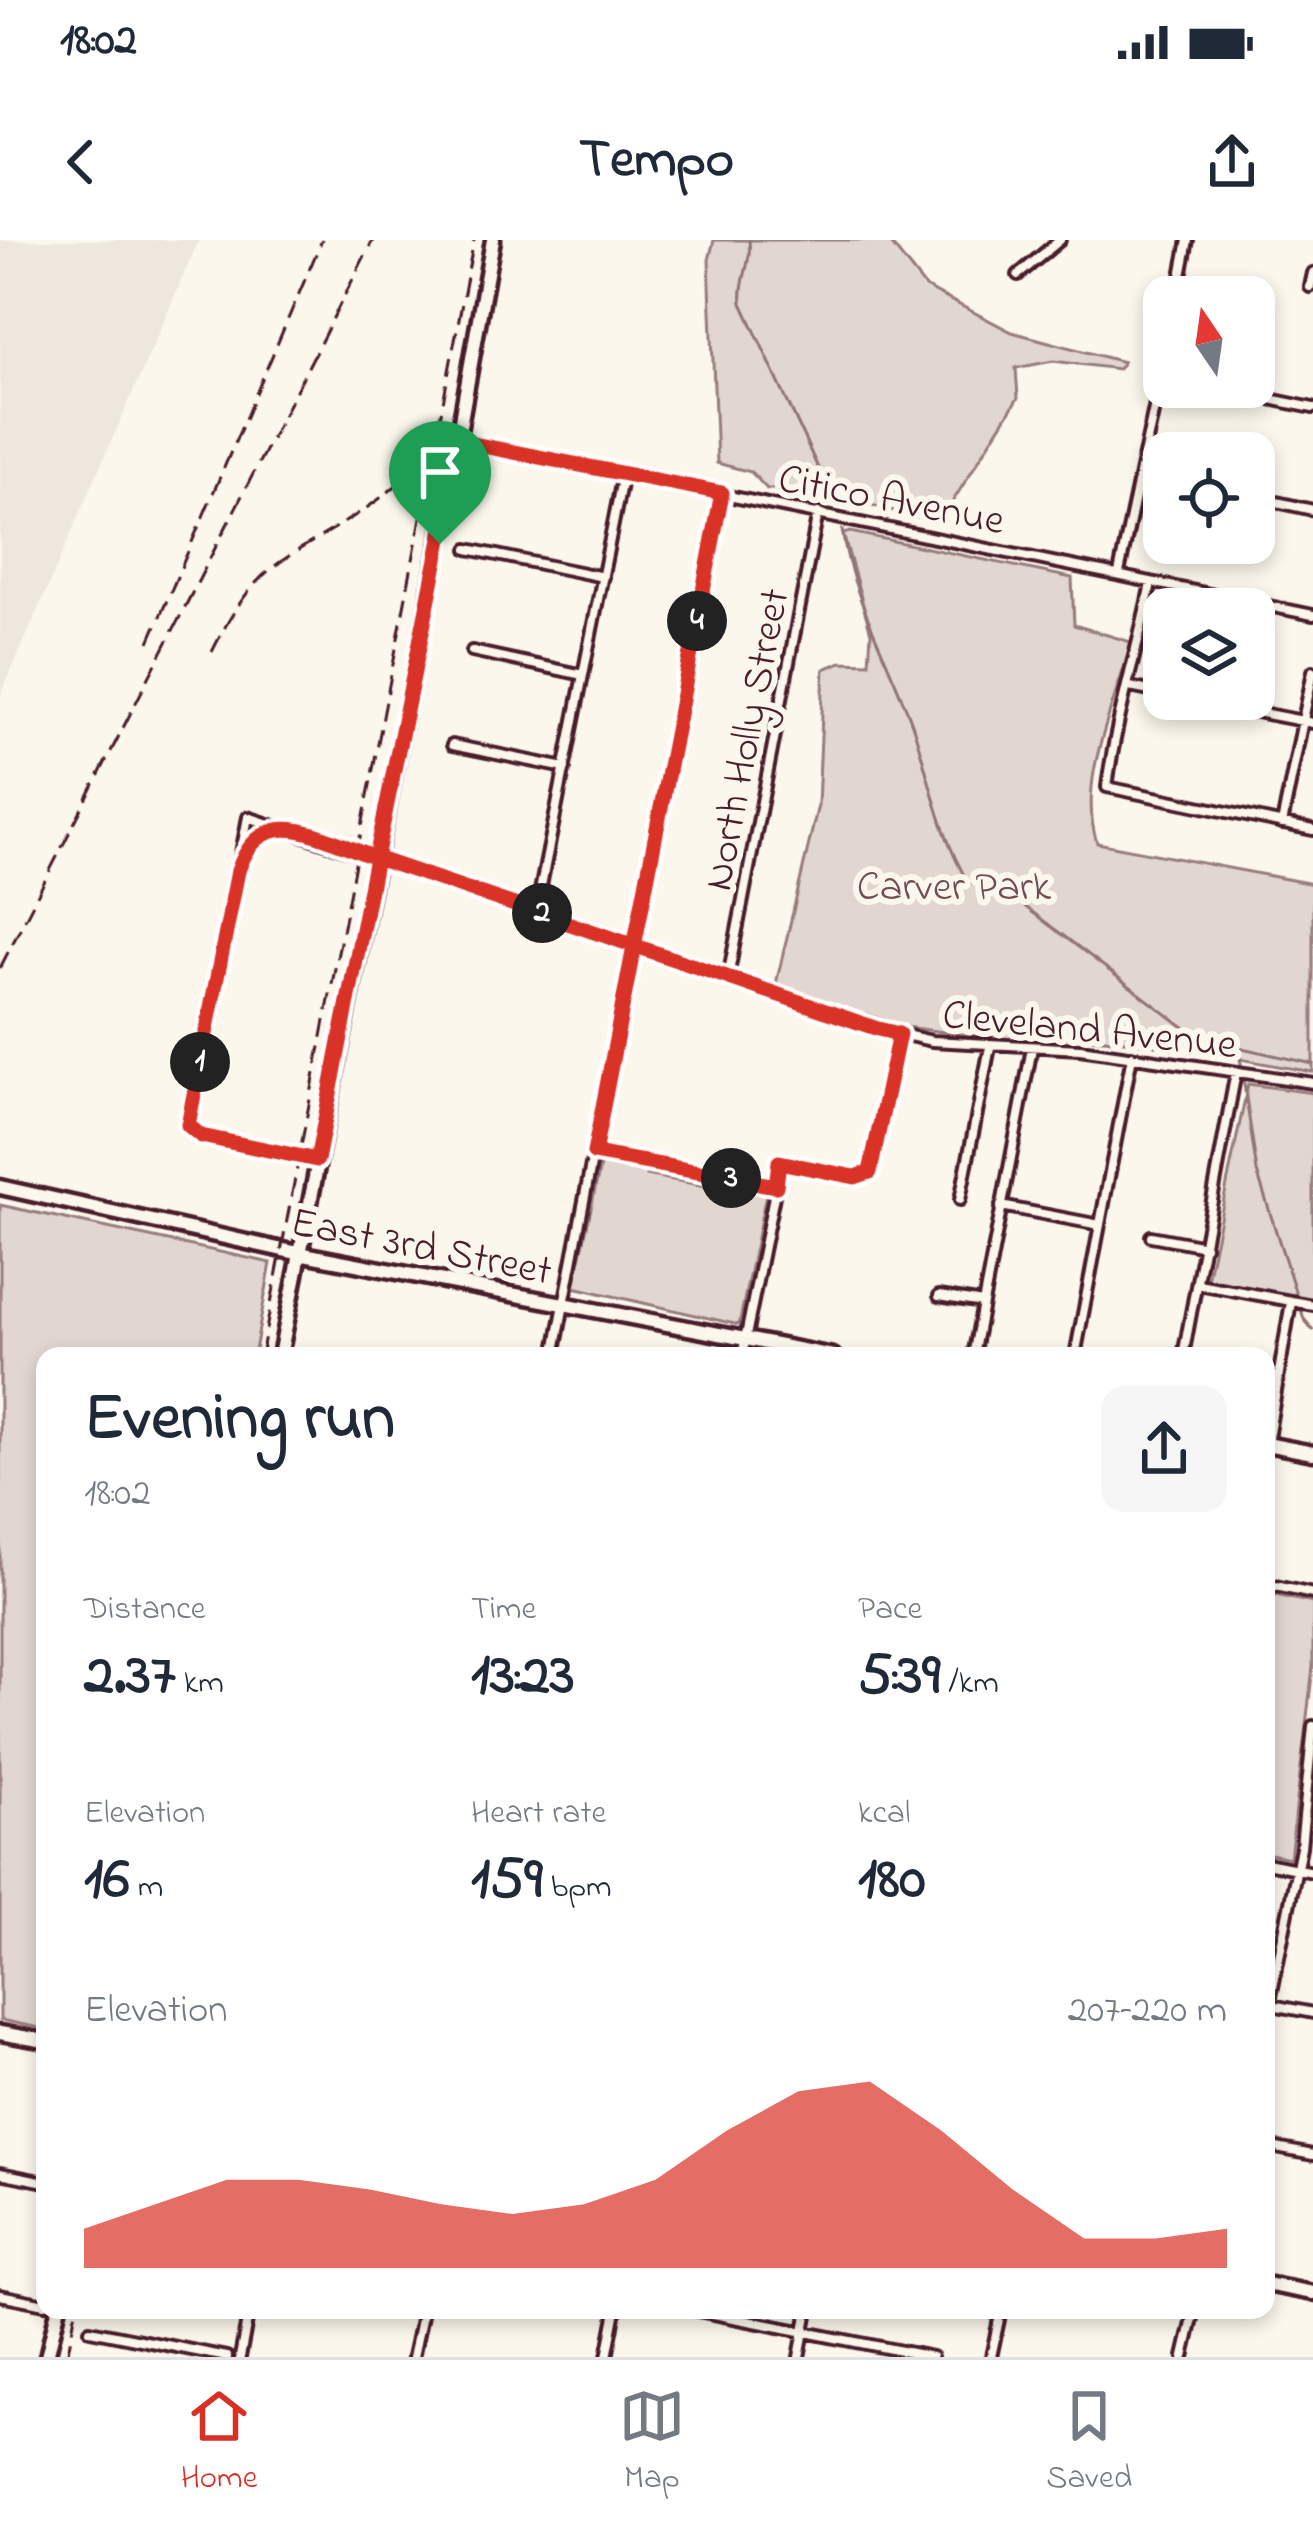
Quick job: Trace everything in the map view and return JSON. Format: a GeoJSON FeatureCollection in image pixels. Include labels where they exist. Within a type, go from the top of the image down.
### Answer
{"type":"FeatureCollection","features":[{"type":"Feature","properties":{"kind":"main road"},"geometry":{"type":"LineString","coordinates":[[282,1347],[493,240]]}},
{"type":"Feature","properties":{"kind":"main road","name":"East 3rd Street"},"geometry":{"type":"LineString","coordinates":[[0,1187],[300,1254],[784,1347]]}},
{"type":"Feature","properties":{"kind":"main road"},"geometry":{"type":"LineString","coordinates":[[1275,1446],[1313,1453]]}},
{"type":"Feature","properties":{"kind":"main road"},"geometry":{"type":"LineString","coordinates":[[0,2032],[36,2040]]}},
{"type":"Feature","properties":{"kind":"main road"},"geometry":{"type":"LineString","coordinates":[[1275,2286],[1313,2293]]}},
{"type":"Feature","properties":{"kind":"main road"},"geometry":{"type":"LineString","coordinates":[[47,2357],[56,2319]]}},
{"type":"Feature","properties":{"kind":"street"},"geometry":{"type":"LineString","coordinates":[[1018,274],[1060,240]]}},
{"type":"Feature","properties":{"kind":"street"},"geometry":{"type":"LineString","coordinates":[[1181,276],[1188,240]]}},
{"type":"Feature","properties":{"kind":"street"},"geometry":{"type":"LineString","coordinates":[[1310,287],[1313,274]]}},
{"type":"Feature","properties":{"kind":"street"},"geometry":{"type":"LineString","coordinates":[[1275,400],[1313,408]]}},
{"type":"Feature","properties":{"kind":"street"},"geometry":{"type":"LineString","coordinates":[[1119,573],[1155,408]]}},
{"type":"Feature","properties":{"kind":"street","name":"Citico Avenue"},"geometry":{"type":"LineString","coordinates":[[458,441],[1313,615]]}},
{"type":"Feature","properties":{"kind":"street"},"geometry":{"type":"LineString","coordinates":[[536,911],[623,474]]}},
{"type":"Feature","properties":{"kind":"street"},"geometry":{"type":"LineString","coordinates":[[556,1347],[722,493]]}},
{"type":"Feature","properties":{"kind":"street"},"geometry":{"type":"LineString","coordinates":[[1275,502],[1313,510]]}},
{"type":"Feature","properties":{"kind":"street","name":"North Holly Street"},"geometry":{"type":"LineString","coordinates":[[728,976],[818,513]]}},
{"type":"Feature","properties":{"kind":"street"},"geometry":{"type":"LineString","coordinates":[[468,549],[603,577]]}},
{"type":"Feature","properties":{"kind":"street"},"geometry":{"type":"LineString","coordinates":[[1151,584],[1130,687],[1115,726],[1107,787],[1313,830]]}},
{"type":"Feature","properties":{"kind":"street"},"geometry":{"type":"LineString","coordinates":[[472,651],[583,675]]}},
{"type":"Feature","properties":{"kind":"street"},"geometry":{"type":"LineString","coordinates":[[1282,824],[1313,671]]}},
{"type":"Feature","properties":{"kind":"street"},"geometry":{"type":"LineString","coordinates":[[1130,687],[1143,690]]}},
{"type":"Feature","properties":{"kind":"street"},"geometry":{"type":"LineString","coordinates":[[1275,716],[1313,723]]}},
{"type":"Feature","properties":{"kind":"street"},"geometry":{"type":"LineString","coordinates":[[452,745],[565,768]]}},
{"type":"Feature","properties":{"kind":"street","name":"Cleveland Avenue"},"geometry":{"type":"LineString","coordinates":[[238,871],[248,817],[899,1034],[990,1047],[1132,1056],[1313,1083]]}},
{"type":"Feature","properties":{"kind":"street"},"geometry":{"type":"LineString","coordinates":[[286,826],[256,838],[238,871],[188,1125],[201,1136],[317,1160]]}},
{"type":"Feature","properties":{"kind":"street"},"geometry":{"type":"LineString","coordinates":[[744,1347],[779,1162],[855,1177],[870,1172],[899,1034]]}},
{"type":"Feature","properties":{"kind":"street"},"geometry":{"type":"LineString","coordinates":[[960,1200],[990,1047]]}},
{"type":"Feature","properties":{"kind":"street"},"geometry":{"type":"LineString","coordinates":[[975,1347],[1032,1048]]}},
{"type":"Feature","properties":{"kind":"street"},"geometry":{"type":"LineString","coordinates":[[1077,1347],[1132,1056]]}},
{"type":"Feature","properties":{"kind":"street"},"geometry":{"type":"LineString","coordinates":[[1186,1347],[1236,1072]]}},
{"type":"Feature","properties":{"kind":"street"},"geometry":{"type":"LineString","coordinates":[[594,1153],[776,1186]]}},
{"type":"Feature","properties":{"kind":"street"},"geometry":{"type":"LineString","coordinates":[[1001,1206],[1100,1226]]}},
{"type":"Feature","properties":{"kind":"street"},"geometry":{"type":"LineString","coordinates":[[1151,1236],[1205,1246]]}},
{"type":"Feature","properties":{"kind":"street"},"geometry":{"type":"LineString","coordinates":[[1198,1284],[1313,1305]]}},
{"type":"Feature","properties":{"kind":"street"},"geometry":{"type":"LineString","coordinates":[[939,1295],[983,1303]]}},
{"type":"Feature","properties":{"kind":"street"},"geometry":{"type":"LineString","coordinates":[[1275,1393],[1291,1302]]}},
{"type":"Feature","properties":{"kind":"street"},"geometry":{"type":"LineString","coordinates":[[1275,1586],[1313,1594]]}},
{"type":"Feature","properties":{"kind":"street"},"geometry":{"type":"LineString","coordinates":[[1275,1971],[1297,1868],[1313,1730]]}},
{"type":"Feature","properties":{"kind":"street"},"geometry":{"type":"LineString","coordinates":[[1275,1864],[1313,1872]]}},
{"type":"Feature","properties":{"kind":"street"},"geometry":{"type":"LineString","coordinates":[[1275,2005],[1313,2013]]}},
{"type":"Feature","properties":{"kind":"street"},"geometry":{"type":"LineString","coordinates":[[1275,2148],[1313,2155]]}},
{"type":"Feature","properties":{"kind":"street"},"geometry":{"type":"LineString","coordinates":[[0,2173],[36,2180]]}},
{"type":"Feature","properties":{"kind":"street"},"geometry":{"type":"LineString","coordinates":[[0,2295],[36,2303]]}},
{"type":"Feature","properties":{"kind":"street"},"geometry":{"type":"LineString","coordinates":[[240,2357],[247,2319]]}},
{"type":"Feature","properties":{"kind":"street"},"geometry":{"type":"LineString","coordinates":[[413,2357],[421,2319]]}},
{"type":"Feature","properties":{"kind":"street"},"geometry":{"type":"LineString","coordinates":[[607,2357],[614,2319]]}},
{"type":"Feature","properties":{"kind":"street"},"geometry":{"type":"LineString","coordinates":[[741,2319],[932,2357]]}},
{"type":"Feature","properties":{"kind":"street"},"geometry":{"type":"LineString","coordinates":[[799,2357],[806,2319]]}},
{"type":"Feature","properties":{"kind":"street"},"geometry":{"type":"LineString","coordinates":[[992,2357],[998,2319]]}},
{"type":"Feature","properties":{"kind":"street"},"geometry":{"type":"LineString","coordinates":[[1184,2357],[1193,2319]]}},
{"type":"Feature","properties":{"kind":"street"},"geometry":{"type":"LineString","coordinates":[[90,2330],[226,2357]]}},
{"type":"Feature","properties":{"kind":"shaded area"},"geometry":{"type":"Polygon","coordinates":[[[0,240],[199,240],[0,697],[0,240]]]}},
{"type":"Feature","properties":{"kind":"green space"},"geometry":{"type":"Polygon","coordinates":[[[714,240],[888,240],[925,287],[1012,332],[1123,362],[1118,369],[1053,361],[1016,368],[1018,398],[939,523],[811,489],[767,489],[751,472],[717,463],[709,260],[714,240]]]}},
{"type":"Feature","properties":{"kind":"green space","name":"Carver Park"},"geometry":{"type":"Polygon","coordinates":[[[843,534],[1072,578],[1074,625],[1131,642],[1095,767],[1091,793],[1097,843],[1313,884],[1313,1072],[1122,1041],[1051,1038],[1030,1043],[905,1027],[776,984],[818,805],[824,669],[841,662],[869,663],[871,633],[843,534]]]}},
{"type":"Feature","properties":{"kind":"green space"},"geometry":{"type":"Polygon","coordinates":[[[1248,1084],[1313,1093],[1313,1299],[1207,1280],[1248,1084]]]}},
{"type":"Feature","properties":{"kind":"green space"},"geometry":{"type":"Polygon","coordinates":[[[602,1157],[647,1170],[646,1175],[705,1186],[707,1178],[767,1189],[739,1325],[574,1287],[602,1157]]]}},
{"type":"Feature","properties":{"kind":"green space"},"geometry":{"type":"Polygon","coordinates":[[[0,1205],[271,1263],[256,1347],[36,1347],[36,2027],[0,2020],[0,1205]]]}},
{"type":"Feature","properties":{"kind":"green space"},"geometry":{"type":"Polygon","coordinates":[[[1275,1595],[1313,1603],[1313,1667],[1290,1858],[1275,1855],[1275,1595]]]}},
{"type":"Feature","properties":{"kind":"waterway"},"geometry":{"type":"LineString","coordinates":[[749,240],[742,303],[835,505]]}},
{"type":"Feature","properties":{"kind":"waterway"},"geometry":{"type":"LineString","coordinates":[[842,530],[862,604],[912,724],[950,845],[968,882],[1002,889],[1198,1038],[1313,1064]]}},
{"type":"Feature","properties":{"kind":"waterway"},"geometry":{"type":"LineString","coordinates":[[1239,1050],[1257,1172],[1304,1319],[1313,1330]]}},
{"type":"Feature","properties":{"kind":"railway"},"geometry":{"type":"LineString","coordinates":[[149,642],[322,240]]}},
{"type":"Feature","properties":{"kind":"railway"},"geometry":{"type":"LineString","coordinates":[[0,968],[373,240]]}},
{"type":"Feature","properties":{"kind":"railway"},"geometry":{"type":"LineString","coordinates":[[263,1347],[474,240]]}},
{"type":"Feature","properties":{"kind":"railway"},"geometry":{"type":"LineString","coordinates":[[212,652],[262,576],[390,491],[410,472],[432,428]]}},
{"type":"Feature","properties":{"kind":"railway"},"geometry":{"type":"LineString","coordinates":[[67,2357],[74,2319]]}},
{"type":"Feature","properties":{"kind":"route"},"geometry":{"type":"LineString","coordinates":[[440,544],[376,858],[286,826],[267,830],[248,846],[238,871],[188,1125],[201,1136],[317,1160],[376,858],[633,946],[728,976],[878,1029],[899,1034],[870,1172],[855,1177],[779,1162],[776,1186],[594,1153],[633,946],[722,493],[458,441],[440,544]]}}]}
